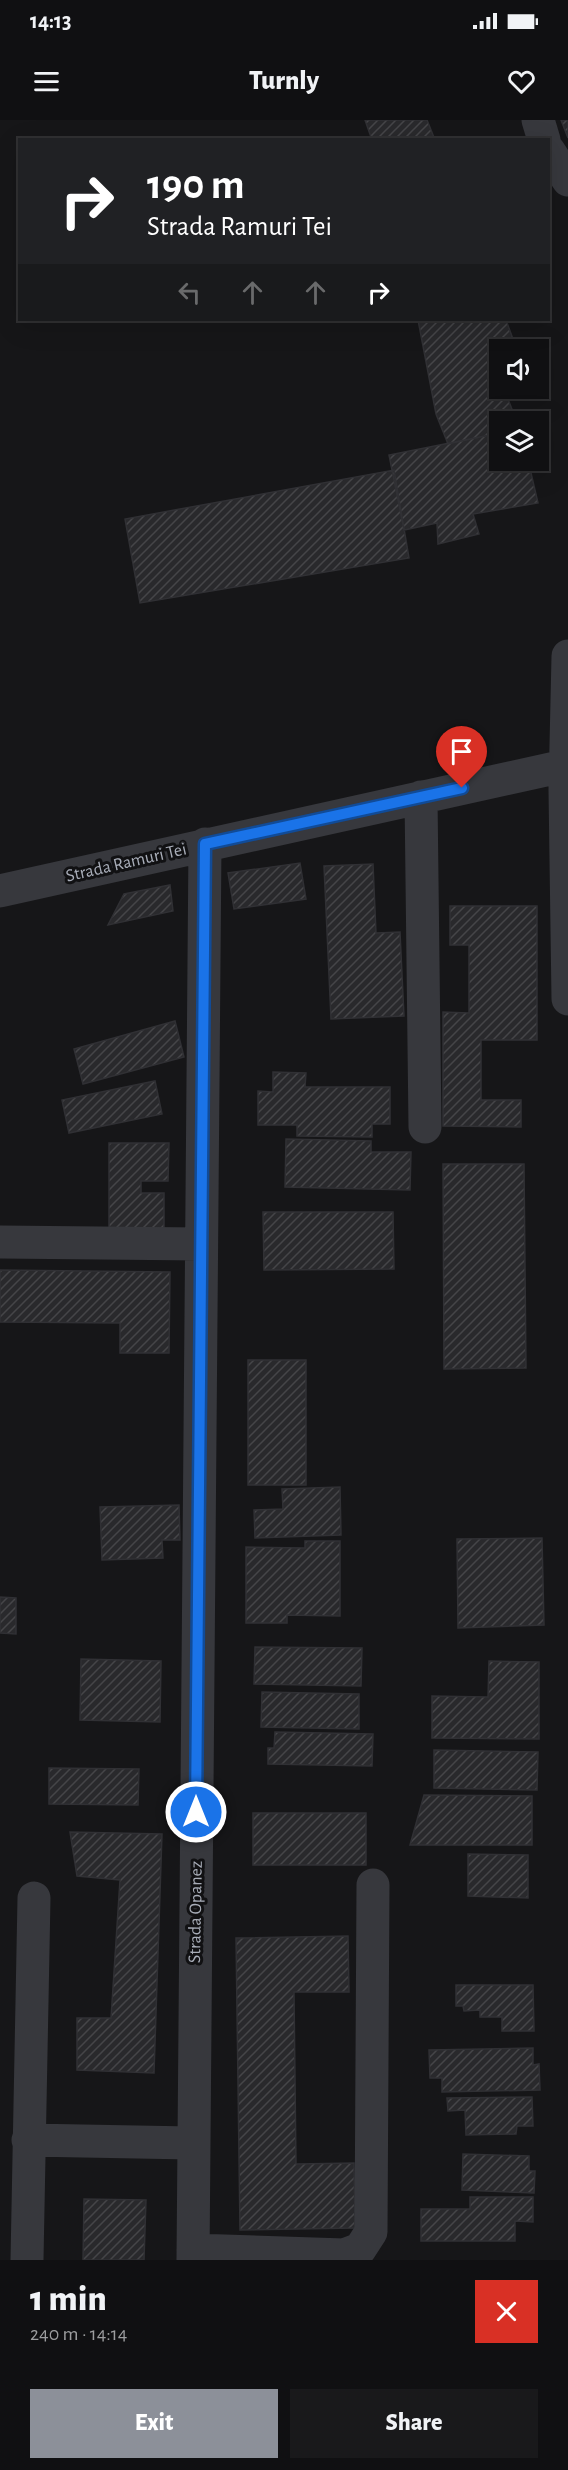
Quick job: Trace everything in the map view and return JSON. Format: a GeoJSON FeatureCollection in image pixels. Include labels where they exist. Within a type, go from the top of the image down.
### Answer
{"type":"FeatureCollection","features":[{"type":"Feature","properties":{"kind":"street"},"geometry":{"type":"LineString","coordinates":[[538,120],[543,138]]}},
{"type":"Feature","properties":{"kind":"street"},"geometry":{"type":"LineString","coordinates":[[550,153],[568,180]]}},
{"type":"Feature","properties":{"kind":"street"},"geometry":{"type":"LineString","coordinates":[[568,656],[568,999]]}},
{"type":"Feature","properties":{"kind":"street","name":"Strada Ramuri Tei"},"geometry":{"type":"LineString","coordinates":[[0,891],[567,765]]}},
{"type":"Feature","properties":{"kind":"street"},"geometry":{"type":"LineString","coordinates":[[420,797],[425,1126]]}},
{"type":"Feature","properties":{"kind":"street","name":"Strada Opanez"},"geometry":{"type":"LineString","coordinates":[[193,2255],[192,2143],[205,844]]}},
{"type":"Feature","properties":{"kind":"street"},"geometry":{"type":"LineString","coordinates":[[0,1242],[201,1244]]}},
{"type":"Feature","properties":{"kind":"street"},"geometry":{"type":"LineString","coordinates":[[193,2255],[344,2255],[360,2249],[371,2232],[373,1885]]}},
{"type":"Feature","properties":{"kind":"street"},"geometry":{"type":"LineString","coordinates":[[27,2260],[33,1898]]}},
{"type":"Feature","properties":{"kind":"street"},"geometry":{"type":"LineString","coordinates":[[28,2140],[192,2143]]}},
{"type":"Feature","properties":{"kind":"building"},"geometry":{"type":"Polygon","coordinates":[[[365,120],[427,120],[434,138],[371,138],[365,120]]]}},
{"type":"Feature","properties":{"kind":"building"},"geometry":{"type":"Polygon","coordinates":[[[561,120],[568,120],[568,138],[561,120]]]}},
{"type":"Feature","properties":{"kind":"building"},"geometry":{"type":"Polygon","coordinates":[[[418,321],[506,321],[513,339],[489,339],[489,399],[508,399],[513,411],[489,411],[489,435],[448,444],[436,414],[418,321]]]}},
{"type":"Feature","properties":{"kind":"building"},"geometry":{"type":"Polygon","coordinates":[[[489,435],[489,471],[531,471],[538,503],[473,514],[479,534],[438,544],[437,523],[404,530],[389,455],[489,435]]]}},
{"type":"Feature","properties":{"kind":"building"},"geometry":{"type":"Polygon","coordinates":[[[394,470],[409,558],[140,603],[125,519],[394,470]]]}},
{"type":"Feature","properties":{"kind":"building"},"geometry":{"type":"Polygon","coordinates":[[[300,863],[306,899],[234,909],[228,873],[300,863]]]}},
{"type":"Feature","properties":{"kind":"building"},"geometry":{"type":"Polygon","coordinates":[[[373,864],[376,933],[400,932],[404,1016],[331,1019],[324,866],[373,864]]]}},
{"type":"Feature","properties":{"kind":"building"},"geometry":{"type":"Polygon","coordinates":[[[170,885],[173,911],[108,925],[124,894],[170,885]]]}},
{"type":"Feature","properties":{"kind":"building"},"geometry":{"type":"Polygon","coordinates":[[[450,906],[537,906],[537,1040],[481,1040],[481,1100],[521,1100],[521,1127],[443,1126],[443,1012],[469,1013],[469,945],[450,945],[450,906]]]}},
{"type":"Feature","properties":{"kind":"building"},"geometry":{"type":"Polygon","coordinates":[[[175,1021],[184,1057],[83,1084],[74,1049],[175,1021]]]}},
{"type":"Feature","properties":{"kind":"building"},"geometry":{"type":"Polygon","coordinates":[[[273,1072],[306,1073],[305,1087],[390,1087],[390,1124],[372,1124],[372,1137],[297,1136],[297,1125],[258,1125],[258,1091],[273,1092],[273,1072]]]}},
{"type":"Feature","properties":{"kind":"building"},"geometry":{"type":"Polygon","coordinates":[[[155,1081],[162,1114],[69,1133],[62,1100],[155,1081]]]}},
{"type":"Feature","properties":{"kind":"building"},"geometry":{"type":"Polygon","coordinates":[[[286,1139],[371,1141],[371,1152],[411,1152],[410,1190],[285,1187],[286,1139]]]}},
{"type":"Feature","properties":{"kind":"building"},"geometry":{"type":"Polygon","coordinates":[[[109,1143],[169,1143],[168,1181],[141,1181],[141,1193],[164,1193],[164,1230],[109,1230],[109,1143]]]}},
{"type":"Feature","properties":{"kind":"building"},"geometry":{"type":"Polygon","coordinates":[[[443,1164],[524,1164],[526,1368],[444,1369],[443,1164]]]}},
{"type":"Feature","properties":{"kind":"building"},"geometry":{"type":"Polygon","coordinates":[[[263,1212],[393,1212],[394,1269],[264,1270],[263,1212]]]}},
{"type":"Feature","properties":{"kind":"building"},"geometry":{"type":"Polygon","coordinates":[[[0,1270],[170,1272],[169,1353],[120,1353],[120,1323],[0,1322],[0,1270]]]}},
{"type":"Feature","properties":{"kind":"building"},"geometry":{"type":"Polygon","coordinates":[[[248,1360],[306,1360],[306,1485],[248,1485],[248,1360]]]}},
{"type":"Feature","properties":{"kind":"building"},"geometry":{"type":"Polygon","coordinates":[[[340,1487],[341,1535],[255,1538],[254,1510],[283,1509],[282,1489],[340,1487]]]}},
{"type":"Feature","properties":{"kind":"building"},"geometry":{"type":"Polygon","coordinates":[[[179,1505],[180,1540],[162,1540],[163,1558],[102,1560],[100,1507],[179,1505]]]}},
{"type":"Feature","properties":{"kind":"building"},"geometry":{"type":"Polygon","coordinates":[[[542,1538],[544,1625],[458,1628],[457,1539],[542,1538]]]}},
{"type":"Feature","properties":{"kind":"building"},"geometry":{"type":"Polygon","coordinates":[[[305,1541],[340,1541],[340,1616],[287,1615],[287,1623],[246,1623],[246,1547],[305,1548],[305,1541]]]}},
{"type":"Feature","properties":{"kind":"building"},"geometry":{"type":"Polygon","coordinates":[[[0,1597],[16,1598],[16,1634],[0,1633],[0,1597]]]}},
{"type":"Feature","properties":{"kind":"building"},"geometry":{"type":"Polygon","coordinates":[[[255,1647],[362,1648],[361,1686],[254,1684],[255,1647]]]}},
{"type":"Feature","properties":{"kind":"building"},"geometry":{"type":"Polygon","coordinates":[[[81,1659],[161,1661],[160,1722],[80,1720],[81,1659]]]}},
{"type":"Feature","properties":{"kind":"building"},"geometry":{"type":"Polygon","coordinates":[[[489,1661],[539,1662],[539,1739],[432,1738],[432,1696],[488,1697],[489,1661]]]}},
{"type":"Feature","properties":{"kind":"building"},"geometry":{"type":"Polygon","coordinates":[[[262,1692],[359,1694],[359,1729],[261,1727],[262,1692]]]}},
{"type":"Feature","properties":{"kind":"building"},"geometry":{"type":"Polygon","coordinates":[[[275,1732],[373,1734],[372,1766],[268,1764],[268,1748],[274,1748],[275,1732]]]}},
{"type":"Feature","properties":{"kind":"building"},"geometry":{"type":"Polygon","coordinates":[[[434,1750],[538,1752],[537,1790],[434,1788],[434,1750]]]}},
{"type":"Feature","properties":{"kind":"building"},"geometry":{"type":"Polygon","coordinates":[[[49,1768],[139,1769],[138,1805],[49,1804],[49,1768]]]}},
{"type":"Feature","properties":{"kind":"building"},"geometry":{"type":"Polygon","coordinates":[[[424,1795],[532,1796],[532,1845],[410,1845],[424,1795]]]}},
{"type":"Feature","properties":{"kind":"building"},"geometry":{"type":"Polygon","coordinates":[[[253,1813],[366,1813],[366,1865],[253,1865],[253,1813]]]}},
{"type":"Feature","properties":{"kind":"building"},"geometry":{"type":"Polygon","coordinates":[[[70,1832],[162,1834],[154,2073],[77,2070],[77,2018],[111,2018],[120,1880],[77,1876],[70,1832]]]}},
{"type":"Feature","properties":{"kind":"building"},"geometry":{"type":"Polygon","coordinates":[[[468,1854],[528,1855],[528,1898],[468,1896],[468,1854]]]}},
{"type":"Feature","properties":{"kind":"building"},"geometry":{"type":"Polygon","coordinates":[[[348,1936],[349,1992],[294,1992],[296,2164],[354,2163],[355,2228],[240,2230],[236,1938],[348,1936]]]}},
{"type":"Feature","properties":{"kind":"building"},"geometry":{"type":"Polygon","coordinates":[[[456,1985],[533,1985],[534,2031],[502,2031],[502,2017],[480,2017],[480,2010],[464,2011],[463,2006],[456,2006],[456,1985]]]}},
{"type":"Feature","properties":{"kind":"building"},"geometry":{"type":"Polygon","coordinates":[[[533,2048],[533,2065],[539,2064],[540,2090],[442,2092],[442,2078],[430,2078],[429,2050],[533,2048]]]}},
{"type":"Feature","properties":{"kind":"building"},"geometry":{"type":"Polygon","coordinates":[[[532,2097],[533,2126],[517,2126],[516,2134],[466,2135],[465,2110],[448,2111],[447,2098],[532,2097]]]}},
{"type":"Feature","properties":{"kind":"building"},"geometry":{"type":"Polygon","coordinates":[[[463,2154],[529,2156],[529,2171],[535,2171],[534,2193],[462,2190],[463,2154]]]}},
{"type":"Feature","properties":{"kind":"building"},"geometry":{"type":"Polygon","coordinates":[[[470,2197],[533,2197],[533,2222],[515,2221],[515,2241],[421,2241],[421,2209],[470,2209],[470,2197]]]}},
{"type":"Feature","properties":{"kind":"building"},"geometry":{"type":"Polygon","coordinates":[[[84,2199],[146,2200],[144,2260],[83,2260],[84,2199]]]}},
{"type":"Feature","properties":{"kind":"route"},"geometry":{"type":"LineString","coordinates":[[196,1812],[205,844],[462,788]]}}]}
